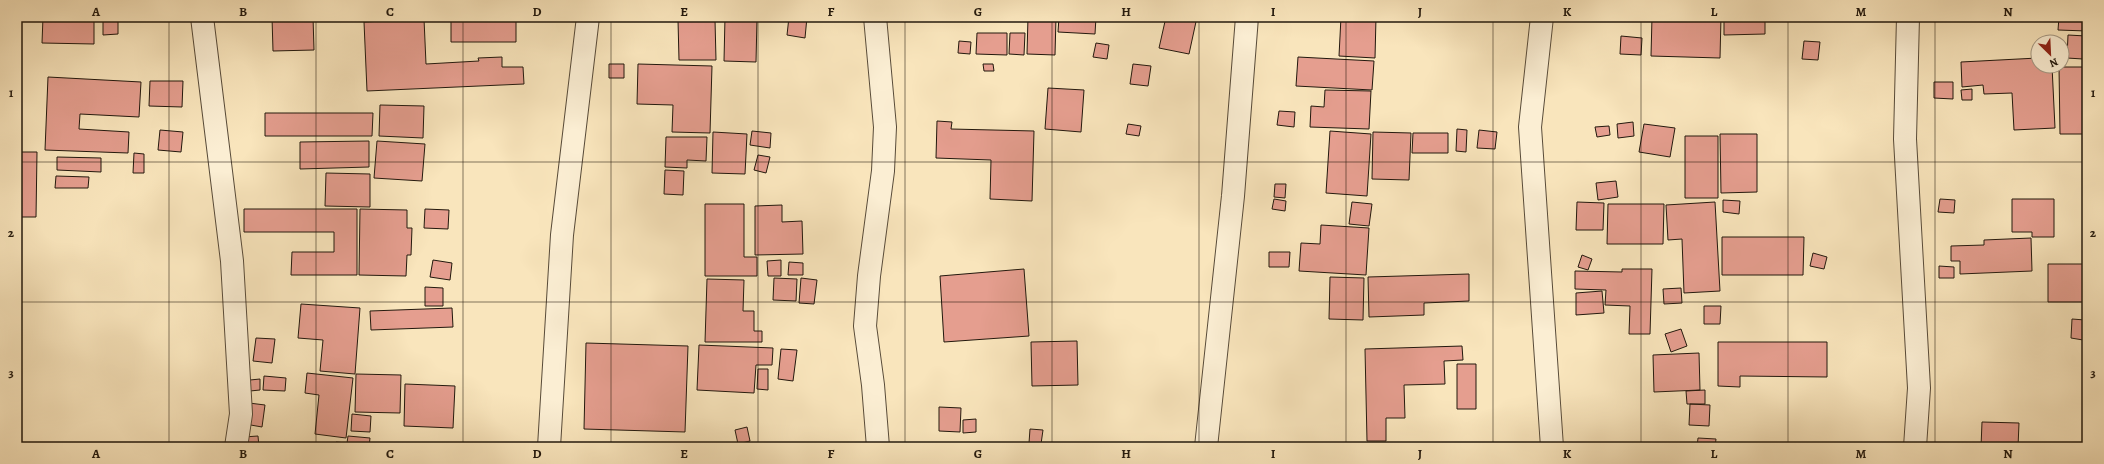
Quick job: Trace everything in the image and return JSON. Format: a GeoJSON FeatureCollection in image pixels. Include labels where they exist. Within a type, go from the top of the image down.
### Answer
{"type":"FeatureCollection","features":[{"type":"Feature","properties":{"kind":"street"},"geometry":{"type":"LineString","coordinates":[[202,17],[232,261],[241,414],[236,447]]}},
{"type":"Feature","properties":{"kind":"street"},"geometry":{"type":"LineString","coordinates":[[550,447],[562,235],[588,17]]}},
{"type":"Feature","properties":{"kind":"street"},"geometry":{"type":"LineString","coordinates":[[875,17],[885,127],[883,171],[869,276],[865,326],[873,385],[878,447]]}},
{"type":"Feature","properties":{"kind":"street"},"geometry":{"type":"LineString","coordinates":[[1206,447],[1233,196],[1247,17]]}},
{"type":"Feature","properties":{"kind":"street"},"geometry":{"type":"LineString","coordinates":[[1542,17],[1530,128],[1552,447]]}},
{"type":"Feature","properties":{"kind":"street"},"geometry":{"type":"LineString","coordinates":[[1908,17],[1905,139],[1919,388],[1915,447]]}},
{"type":"Feature","properties":{"kind":"building"},"geometry":{"type":"Polygon","coordinates":[[[43,17],[94,17],[94,44],[42,43],[43,17]]]}},
{"type":"Feature","properties":{"kind":"building"},"geometry":{"type":"Polygon","coordinates":[[[103,17],[118,17],[118,34],[103,35],[103,17]]]}},
{"type":"Feature","properties":{"kind":"building"},"geometry":{"type":"Polygon","coordinates":[[[272,17],[313,17],[314,50],[273,51],[272,17]]]}},
{"type":"Feature","properties":{"kind":"building"},"geometry":{"type":"Polygon","coordinates":[[[725,17],[757,18],[756,62],[724,61],[725,17]]]}},
{"type":"Feature","properties":{"kind":"building"},"geometry":{"type":"Polygon","coordinates":[[[789,17],[807,17],[805,38],[787,35],[789,17]]]}},
{"type":"Feature","properties":{"kind":"building"},"geometry":{"type":"Polygon","coordinates":[[[1028,17],[1056,17],[1055,55],[1027,54],[1028,17]]]}},
{"type":"Feature","properties":{"kind":"building"},"geometry":{"type":"Polygon","coordinates":[[[1059,17],[1096,17],[1095,34],[1058,32],[1059,17]]]}},
{"type":"Feature","properties":{"kind":"building"},"geometry":{"type":"Polygon","coordinates":[[[1166,17],[1197,17],[1189,54],[1159,48],[1166,17]]]}},
{"type":"Feature","properties":{"kind":"building"},"geometry":{"type":"Polygon","coordinates":[[[1341,17],[1376,17],[1375,58],[1339,56],[1341,17]]]}},
{"type":"Feature","properties":{"kind":"building"},"geometry":{"type":"Polygon","coordinates":[[[1652,17],[1721,17],[1720,58],[1651,56],[1652,17]]]}},
{"type":"Feature","properties":{"kind":"building"},"geometry":{"type":"Polygon","coordinates":[[[1724,17],[1765,17],[1765,34],[1724,35],[1724,17]]]}},
{"type":"Feature","properties":{"kind":"building"},"geometry":{"type":"Polygon","coordinates":[[[2059,17],[2087,17],[2087,31],[2058,30],[2059,17]]]}},
{"type":"Feature","properties":{"kind":"building"},"geometry":{"type":"Polygon","coordinates":[[[424,19],[426,64],[479,61],[478,58],[502,57],[502,67],[523,67],[524,84],[367,91],[364,22],[424,19]]]}},
{"type":"Feature","properties":{"kind":"building"},"geometry":{"type":"Polygon","coordinates":[[[516,19],[516,42],[451,42],[451,20],[516,19]]]}},
{"type":"Feature","properties":{"kind":"building"},"geometry":{"type":"Polygon","coordinates":[[[678,20],[715,20],[716,60],[679,60],[678,20]]]}},
{"type":"Feature","properties":{"kind":"building"},"geometry":{"type":"Polygon","coordinates":[[[977,33],[1007,33],[1007,55],[976,54],[977,33]]]}},
{"type":"Feature","properties":{"kind":"building"},"geometry":{"type":"Polygon","coordinates":[[[1010,33],[1025,33],[1024,55],[1009,54],[1010,33]]]}},
{"type":"Feature","properties":{"kind":"building"},"geometry":{"type":"Polygon","coordinates":[[[2070,35],[2086,36],[2083,59],[2070,58],[2070,35]]]}},
{"type":"Feature","properties":{"kind":"building"},"geometry":{"type":"Polygon","coordinates":[[[1621,36],[1642,38],[1641,55],[1620,54],[1621,36]]]}},
{"type":"Feature","properties":{"kind":"building"},"geometry":{"type":"Polygon","coordinates":[[[959,41],[971,42],[970,54],[958,53],[959,41]]]}},
{"type":"Feature","properties":{"kind":"building"},"geometry":{"type":"Polygon","coordinates":[[[1804,41],[1820,42],[1818,60],[1802,59],[1804,41]]]}},
{"type":"Feature","properties":{"kind":"building"},"geometry":{"type":"Polygon","coordinates":[[[1096,43],[1109,45],[1107,59],[1093,57],[1096,43]]]}},
{"type":"Feature","properties":{"kind":"building"},"geometry":{"type":"Polygon","coordinates":[[[1298,57],[1374,61],[1372,90],[1296,86],[1298,57]]]}},
{"type":"Feature","properties":{"kind":"building"},"geometry":{"type":"Polygon","coordinates":[[[2030,58],[2030,74],[2052,74],[2055,128],[2014,130],[2012,93],[1984,94],[1983,85],[1962,87],[1961,62],[2030,58]]]}},
{"type":"Feature","properties":{"kind":"building"},"geometry":{"type":"Polygon","coordinates":[[[609,64],[624,64],[624,78],[609,78],[609,64]]]}},
{"type":"Feature","properties":{"kind":"building"},"geometry":{"type":"Polygon","coordinates":[[[638,64],[712,66],[710,133],[672,132],[673,105],[637,104],[638,64]]]}},
{"type":"Feature","properties":{"kind":"building"},"geometry":{"type":"Polygon","coordinates":[[[983,64],[993,64],[994,71],[984,71],[983,64]]]}},
{"type":"Feature","properties":{"kind":"building"},"geometry":{"type":"Polygon","coordinates":[[[1133,64],[1151,66],[1148,86],[1130,84],[1133,64]]]}},
{"type":"Feature","properties":{"kind":"building"},"geometry":{"type":"Polygon","coordinates":[[[2070,67],[2087,67],[2087,134],[2060,134],[2059,74],[2070,74],[2070,67]]]}},
{"type":"Feature","properties":{"kind":"building"},"geometry":{"type":"Polygon","coordinates":[[[48,77],[141,82],[139,117],[80,114],[79,129],[129,132],[128,153],[45,150],[48,77]]]}},
{"type":"Feature","properties":{"kind":"building"},"geometry":{"type":"Polygon","coordinates":[[[150,81],[183,81],[182,107],[149,106],[150,81]]]}},
{"type":"Feature","properties":{"kind":"building"},"geometry":{"type":"Polygon","coordinates":[[[1934,82],[1953,82],[1953,99],[1934,98],[1934,82]]]}},
{"type":"Feature","properties":{"kind":"building"},"geometry":{"type":"Polygon","coordinates":[[[1048,88],[1084,90],[1081,132],[1045,129],[1048,88]]]}},
{"type":"Feature","properties":{"kind":"building"},"geometry":{"type":"Polygon","coordinates":[[[1972,89],[1972,100],[1962,100],[1961,90],[1972,89]]]}},
{"type":"Feature","properties":{"kind":"building"},"geometry":{"type":"Polygon","coordinates":[[[1325,90],[1371,91],[1369,129],[1310,127],[1311,106],[1324,107],[1325,90]]]}},
{"type":"Feature","properties":{"kind":"building"},"geometry":{"type":"Polygon","coordinates":[[[380,105],[424,106],[423,138],[379,136],[380,105]]]}},
{"type":"Feature","properties":{"kind":"building"},"geometry":{"type":"Polygon","coordinates":[[[1279,111],[1295,112],[1294,127],[1277,125],[1279,111]]]}},
{"type":"Feature","properties":{"kind":"building"},"geometry":{"type":"Polygon","coordinates":[[[265,113],[373,113],[372,136],[265,136],[265,113]]]}},
{"type":"Feature","properties":{"kind":"building"},"geometry":{"type":"Polygon","coordinates":[[[937,121],[952,122],[951,129],[1034,131],[1032,201],[990,199],[991,160],[936,158],[937,121]]]}},
{"type":"Feature","properties":{"kind":"building"},"geometry":{"type":"Polygon","coordinates":[[[1633,122],[1634,136],[1618,138],[1617,124],[1633,122]]]}},
{"type":"Feature","properties":{"kind":"building"},"geometry":{"type":"Polygon","coordinates":[[[1128,124],[1141,126],[1139,136],[1126,134],[1128,124]]]}},
{"type":"Feature","properties":{"kind":"building"},"geometry":{"type":"Polygon","coordinates":[[[1644,124],[1675,128],[1670,157],[1639,152],[1644,124]]]}},
{"type":"Feature","properties":{"kind":"building"},"geometry":{"type":"Polygon","coordinates":[[[1609,126],[1610,135],[1597,137],[1595,127],[1609,126]]]}},
{"type":"Feature","properties":{"kind":"building"},"geometry":{"type":"Polygon","coordinates":[[[1457,129],[1467,130],[1466,152],[1456,151],[1457,129]]]}},
{"type":"Feature","properties":{"kind":"building"},"geometry":{"type":"Polygon","coordinates":[[[160,130],[183,132],[181,152],[158,150],[160,130]]]}},
{"type":"Feature","properties":{"kind":"building"},"geometry":{"type":"Polygon","coordinates":[[[1479,130],[1497,132],[1495,149],[1477,148],[1479,130]]]}},
{"type":"Feature","properties":{"kind":"building"},"geometry":{"type":"Polygon","coordinates":[[[752,131],[771,133],[770,148],[750,145],[752,131]]]}},
{"type":"Feature","properties":{"kind":"building"},"geometry":{"type":"Polygon","coordinates":[[[1330,131],[1371,134],[1367,196],[1326,193],[1330,131]]]}},
{"type":"Feature","properties":{"kind":"building"},"geometry":{"type":"Polygon","coordinates":[[[713,132],[747,134],[745,174],[712,173],[713,132]]]}},
{"type":"Feature","properties":{"kind":"building"},"geometry":{"type":"Polygon","coordinates":[[[1373,132],[1411,133],[1409,180],[1372,179],[1373,132]]]}},
{"type":"Feature","properties":{"kind":"building"},"geometry":{"type":"Polygon","coordinates":[[[1413,133],[1448,133],[1448,153],[1412,153],[1413,133]]]}},
{"type":"Feature","properties":{"kind":"building"},"geometry":{"type":"Polygon","coordinates":[[[1720,134],[1757,134],[1757,192],[1721,193],[1720,134]]]}},
{"type":"Feature","properties":{"kind":"building"},"geometry":{"type":"Polygon","coordinates":[[[1685,136],[1718,136],[1718,198],[1685,198],[1685,136]]]}},
{"type":"Feature","properties":{"kind":"building"},"geometry":{"type":"Polygon","coordinates":[[[666,137],[707,137],[706,161],[687,160],[687,168],[665,167],[666,137]]]}},
{"type":"Feature","properties":{"kind":"building"},"geometry":{"type":"Polygon","coordinates":[[[369,141],[369,167],[300,169],[300,142],[369,141]]]}},
{"type":"Feature","properties":{"kind":"building"},"geometry":{"type":"Polygon","coordinates":[[[377,141],[425,144],[422,181],[374,178],[377,141]]]}},
{"type":"Feature","properties":{"kind":"building"},"geometry":{"type":"Polygon","coordinates":[[[17,152],[37,152],[36,217],[17,217],[17,152]]]}},
{"type":"Feature","properties":{"kind":"building"},"geometry":{"type":"Polygon","coordinates":[[[134,153],[144,154],[144,173],[133,173],[134,153]]]}},
{"type":"Feature","properties":{"kind":"building"},"geometry":{"type":"Polygon","coordinates":[[[758,155],[770,157],[766,173],[754,170],[758,155]]]}},
{"type":"Feature","properties":{"kind":"building"},"geometry":{"type":"Polygon","coordinates":[[[57,157],[101,158],[101,172],[57,170],[57,157]]]}},
{"type":"Feature","properties":{"kind":"building"},"geometry":{"type":"Polygon","coordinates":[[[665,170],[684,171],[683,195],[664,194],[665,170]]]}},
{"type":"Feature","properties":{"kind":"building"},"geometry":{"type":"Polygon","coordinates":[[[326,173],[370,174],[370,207],[325,206],[326,173]]]}},
{"type":"Feature","properties":{"kind":"building"},"geometry":{"type":"Polygon","coordinates":[[[56,176],[89,177],[88,188],[55,188],[56,176]]]}},
{"type":"Feature","properties":{"kind":"building"},"geometry":{"type":"Polygon","coordinates":[[[1616,181],[1618,197],[1598,200],[1596,183],[1616,181]]]}},
{"type":"Feature","properties":{"kind":"building"},"geometry":{"type":"Polygon","coordinates":[[[1275,184],[1286,184],[1285,198],[1274,197],[1275,184]]]}},
{"type":"Feature","properties":{"kind":"building"},"geometry":{"type":"Polygon","coordinates":[[[1274,199],[1286,201],[1285,211],[1272,209],[1274,199]]]}},
{"type":"Feature","properties":{"kind":"building"},"geometry":{"type":"Polygon","coordinates":[[[1940,199],[1955,200],[1954,213],[1938,212],[1940,199]]]}},
{"type":"Feature","properties":{"kind":"building"},"geometry":{"type":"Polygon","coordinates":[[[2012,199],[2054,199],[2054,237],[2032,237],[2032,232],[2012,232],[2012,199]]]}},
{"type":"Feature","properties":{"kind":"building"},"geometry":{"type":"Polygon","coordinates":[[[1723,200],[1740,201],[1739,214],[1723,212],[1723,200]]]}},
{"type":"Feature","properties":{"kind":"building"},"geometry":{"type":"Polygon","coordinates":[[[1352,202],[1372,204],[1369,226],[1349,224],[1352,202]]]}},
{"type":"Feature","properties":{"kind":"building"},"geometry":{"type":"Polygon","coordinates":[[[1577,202],[1604,203],[1603,230],[1576,230],[1577,202]]]}},
{"type":"Feature","properties":{"kind":"building"},"geometry":{"type":"Polygon","coordinates":[[[1715,202],[1720,291],[1684,293],[1682,239],[1668,240],[1666,205],[1715,202]]]}},
{"type":"Feature","properties":{"kind":"building"},"geometry":{"type":"Polygon","coordinates":[[[705,204],[744,204],[744,257],[757,257],[757,276],[705,276],[705,204]]]}},
{"type":"Feature","properties":{"kind":"building"},"geometry":{"type":"Polygon","coordinates":[[[1608,204],[1664,204],[1663,244],[1607,244],[1608,204]]]}},
{"type":"Feature","properties":{"kind":"building"},"geometry":{"type":"Polygon","coordinates":[[[782,205],[782,222],[802,221],[803,254],[755,255],[755,206],[782,205]]]}},
{"type":"Feature","properties":{"kind":"building"},"geometry":{"type":"Polygon","coordinates":[[[244,209],[357,209],[357,275],[291,275],[292,252],[334,252],[334,232],[244,232],[244,209]]]}},
{"type":"Feature","properties":{"kind":"building"},"geometry":{"type":"Polygon","coordinates":[[[360,209],[407,210],[407,228],[412,228],[411,255],[407,255],[406,276],[359,275],[360,209]]]}},
{"type":"Feature","properties":{"kind":"building"},"geometry":{"type":"Polygon","coordinates":[[[425,209],[449,210],[448,229],[424,228],[425,209]]]}},
{"type":"Feature","properties":{"kind":"building"},"geometry":{"type":"Polygon","coordinates":[[[1321,225],[1369,228],[1366,275],[1299,271],[1301,243],[1320,244],[1321,225]]]}},
{"type":"Feature","properties":{"kind":"building"},"geometry":{"type":"Polygon","coordinates":[[[1722,237],[1804,237],[1803,275],[1722,275],[1722,237]]]}},
{"type":"Feature","properties":{"kind":"building"},"geometry":{"type":"Polygon","coordinates":[[[2031,238],[2032,271],[1960,274],[1960,261],[1951,261],[1951,246],[1984,245],[1984,240],[2031,238]]]}},
{"type":"Feature","properties":{"kind":"building"},"geometry":{"type":"Polygon","coordinates":[[[1269,252],[1290,252],[1289,267],[1269,267],[1269,252]]]}},
{"type":"Feature","properties":{"kind":"building"},"geometry":{"type":"Polygon","coordinates":[[[1813,253],[1827,257],[1824,269],[1810,266],[1813,253]]]}},
{"type":"Feature","properties":{"kind":"building"},"geometry":{"type":"Polygon","coordinates":[[[1582,255],[1592,259],[1588,270],[1578,267],[1582,255]]]}},
{"type":"Feature","properties":{"kind":"building"},"geometry":{"type":"Polygon","coordinates":[[[433,260],[452,263],[450,280],[430,277],[433,260]]]}},
{"type":"Feature","properties":{"kind":"building"},"geometry":{"type":"Polygon","coordinates":[[[781,260],[781,276],[768,276],[767,261],[781,260]]]}},
{"type":"Feature","properties":{"kind":"building"},"geometry":{"type":"Polygon","coordinates":[[[789,262],[803,263],[803,275],[788,275],[789,262]]]}},
{"type":"Feature","properties":{"kind":"building"},"geometry":{"type":"Polygon","coordinates":[[[2048,264],[2087,264],[2087,302],[2048,302],[2048,264]]]}},
{"type":"Feature","properties":{"kind":"building"},"geometry":{"type":"Polygon","coordinates":[[[1939,266],[1954,267],[1954,278],[1939,278],[1939,266]]]}},
{"type":"Feature","properties":{"kind":"building"},"geometry":{"type":"Polygon","coordinates":[[[1024,269],[1029,336],[944,342],[940,276],[1024,269]]]}},
{"type":"Feature","properties":{"kind":"building"},"geometry":{"type":"Polygon","coordinates":[[[1622,269],[1652,269],[1650,334],[1629,334],[1630,306],[1605,305],[1606,290],[1575,289],[1575,271],[1622,272],[1622,269]]]}},
{"type":"Feature","properties":{"kind":"building"},"geometry":{"type":"Polygon","coordinates":[[[1469,274],[1469,301],[1424,303],[1424,315],[1369,317],[1368,277],[1469,274]]]}},
{"type":"Feature","properties":{"kind":"building"},"geometry":{"type":"Polygon","coordinates":[[[1330,277],[1364,278],[1363,320],[1329,319],[1330,277]]]}},
{"type":"Feature","properties":{"kind":"building"},"geometry":{"type":"Polygon","coordinates":[[[774,278],[797,279],[796,301],[773,300],[774,278]]]}},
{"type":"Feature","properties":{"kind":"building"},"geometry":{"type":"Polygon","coordinates":[[[801,278],[817,280],[814,304],[799,303],[801,278]]]}},
{"type":"Feature","properties":{"kind":"building"},"geometry":{"type":"Polygon","coordinates":[[[707,279],[744,280],[743,311],[754,311],[754,331],[762,331],[762,342],[705,342],[707,279]]]}},
{"type":"Feature","properties":{"kind":"building"},"geometry":{"type":"Polygon","coordinates":[[[425,287],[443,288],[443,306],[425,306],[425,287]]]}},
{"type":"Feature","properties":{"kind":"building"},"geometry":{"type":"Polygon","coordinates":[[[1681,288],[1682,303],[1664,304],[1663,289],[1681,288]]]}},
{"type":"Feature","properties":{"kind":"building"},"geometry":{"type":"Polygon","coordinates":[[[1602,291],[1604,313],[1576,315],[1576,293],[1602,291]]]}},
{"type":"Feature","properties":{"kind":"building"},"geometry":{"type":"Polygon","coordinates":[[[301,304],[360,308],[355,374],[320,371],[323,340],[298,338],[301,304]]]}},
{"type":"Feature","properties":{"kind":"building"},"geometry":{"type":"Polygon","coordinates":[[[1704,306],[1721,306],[1720,324],[1704,324],[1704,306]]]}},
{"type":"Feature","properties":{"kind":"building"},"geometry":{"type":"Polygon","coordinates":[[[452,308],[453,327],[371,330],[370,311],[452,308]]]}},
{"type":"Feature","properties":{"kind":"building"},"geometry":{"type":"Polygon","coordinates":[[[2072,319],[2085,320],[2083,340],[2071,338],[2072,319]]]}},
{"type":"Feature","properties":{"kind":"building"},"geometry":{"type":"Polygon","coordinates":[[[1681,329],[1687,346],[1671,352],[1665,334],[1681,329]]]}},
{"type":"Feature","properties":{"kind":"building"},"geometry":{"type":"Polygon","coordinates":[[[256,338],[275,339],[272,363],[253,361],[256,338]]]}},
{"type":"Feature","properties":{"kind":"building"},"geometry":{"type":"Polygon","coordinates":[[[1077,341],[1078,385],[1032,386],[1031,342],[1077,341]]]}},
{"type":"Feature","properties":{"kind":"building"},"geometry":{"type":"Polygon","coordinates":[[[1718,342],[1827,342],[1827,377],[1740,376],[1740,387],[1718,386],[1718,342]]]}},
{"type":"Feature","properties":{"kind":"building"},"geometry":{"type":"Polygon","coordinates":[[[586,343],[688,346],[685,432],[584,429],[586,343]]]}},
{"type":"Feature","properties":{"kind":"building"},"geometry":{"type":"Polygon","coordinates":[[[699,345],[773,348],[772,365],[756,365],[754,393],[697,390],[699,345]]]}},
{"type":"Feature","properties":{"kind":"building"},"geometry":{"type":"Polygon","coordinates":[[[1462,346],[1463,360],[1444,361],[1445,384],[1404,385],[1405,418],[1386,418],[1386,441],[1367,441],[1365,349],[1462,346]]]}},
{"type":"Feature","properties":{"kind":"building"},"geometry":{"type":"Polygon","coordinates":[[[781,349],[797,350],[793,381],[778,379],[781,349]]]}},
{"type":"Feature","properties":{"kind":"building"},"geometry":{"type":"Polygon","coordinates":[[[1699,353],[1700,390],[1654,392],[1653,355],[1699,353]]]}},
{"type":"Feature","properties":{"kind":"building"},"geometry":{"type":"Polygon","coordinates":[[[1457,364],[1476,364],[1476,409],[1457,409],[1457,364]]]}},
{"type":"Feature","properties":{"kind":"building"},"geometry":{"type":"Polygon","coordinates":[[[758,369],[768,369],[768,390],[757,389],[758,369]]]}},
{"type":"Feature","properties":{"kind":"building"},"geometry":{"type":"Polygon","coordinates":[[[307,373],[353,378],[346,438],[315,434],[319,395],[305,393],[307,373]]]}},
{"type":"Feature","properties":{"kind":"building"},"geometry":{"type":"Polygon","coordinates":[[[356,374],[401,375],[400,413],[355,412],[356,374]]]}},
{"type":"Feature","properties":{"kind":"building"},"geometry":{"type":"Polygon","coordinates":[[[264,376],[286,378],[285,391],[263,390],[264,376]]]}},
{"type":"Feature","properties":{"kind":"building"},"geometry":{"type":"Polygon","coordinates":[[[260,379],[260,390],[250,391],[250,380],[260,379]]]}},
{"type":"Feature","properties":{"kind":"building"},"geometry":{"type":"Polygon","coordinates":[[[405,384],[455,386],[453,428],[404,426],[405,384]]]}},
{"type":"Feature","properties":{"kind":"building"},"geometry":{"type":"Polygon","coordinates":[[[1705,390],[1705,404],[1687,404],[1686,391],[1705,390]]]}},
{"type":"Feature","properties":{"kind":"building"},"geometry":{"type":"Polygon","coordinates":[[[249,403],[265,405],[262,427],[245,424],[249,403]]]}},
{"type":"Feature","properties":{"kind":"building"},"geometry":{"type":"Polygon","coordinates":[[[1690,404],[1710,405],[1709,426],[1689,425],[1690,404]]]}},
{"type":"Feature","properties":{"kind":"building"},"geometry":{"type":"Polygon","coordinates":[[[939,407],[961,408],[960,432],[939,431],[939,407]]]}},
{"type":"Feature","properties":{"kind":"building"},"geometry":{"type":"Polygon","coordinates":[[[352,414],[371,416],[370,432],[351,431],[352,414]]]}},
{"type":"Feature","properties":{"kind":"building"},"geometry":{"type":"Polygon","coordinates":[[[976,419],[976,432],[963,433],[963,420],[976,419]]]}},
{"type":"Feature","properties":{"kind":"building"},"geometry":{"type":"Polygon","coordinates":[[[1982,422],[2019,423],[2018,447],[1981,447],[1982,422]]]}},
{"type":"Feature","properties":{"kind":"building"},"geometry":{"type":"Polygon","coordinates":[[[747,427],[750,441],[738,444],[735,430],[747,427]]]}},
{"type":"Feature","properties":{"kind":"building"},"geometry":{"type":"Polygon","coordinates":[[[1030,429],[1043,430],[1041,444],[1029,443],[1030,429]]]}},
{"type":"Feature","properties":{"kind":"building"},"geometry":{"type":"Polygon","coordinates":[[[258,436],[259,447],[245,447],[244,437],[258,436]]]}},
{"type":"Feature","properties":{"kind":"building"},"geometry":{"type":"Polygon","coordinates":[[[348,436],[370,438],[369,447],[336,447],[336,442],[347,443],[348,436]]]}},
{"type":"Feature","properties":{"kind":"building"},"geometry":{"type":"Polygon","coordinates":[[[1698,438],[1716,439],[1715,447],[1697,447],[1698,438]]]}},
{"type":"Feature","properties":{"kind":"building"},"geometry":{"type":"Polygon","coordinates":[[[414,445],[446,447],[414,447],[414,445]]]}}]}
